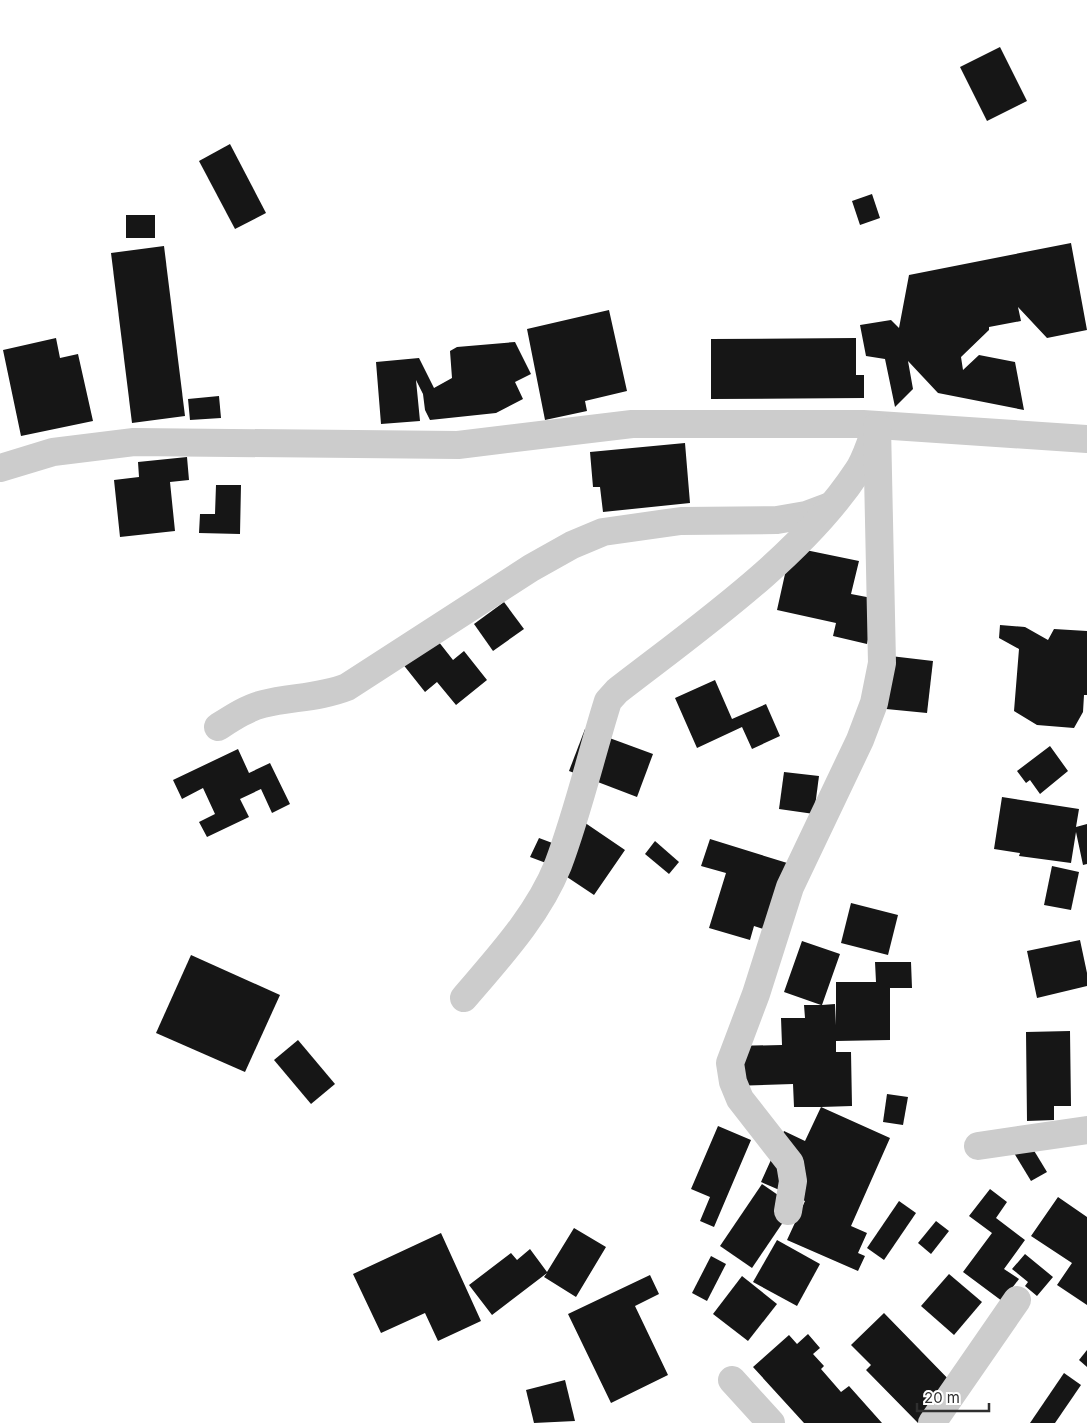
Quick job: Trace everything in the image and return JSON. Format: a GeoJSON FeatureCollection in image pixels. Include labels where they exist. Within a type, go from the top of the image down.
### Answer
{"type":"FeatureCollection","features":[{"type":"Feature","properties":{"kind":"street"},"geometry":{"type":"LineString","coordinates":[[0,468],[52,452],[134,442],[458,445],[632,424],[877,426],[1087,439]]}},
{"type":"Feature","properties":{"kind":"street"},"geometry":{"type":"LineString","coordinates":[[464,998],[508,946],[530,915],[557,866],[608,702],[617,691],[719,612],[784,556],[832,505],[858,470],[877,426]]}},
{"type":"Feature","properties":{"kind":"street"},"geometry":{"type":"LineString","coordinates":[[788,1211],[793,1181],[790,1163],[740,1099],[733,1082],[730,1063],[756,994],[790,887],[860,740],[874,703],[882,662],[877,426]]}},
{"type":"Feature","properties":{"kind":"street"},"geometry":{"type":"LineString","coordinates":[[218,728],[236,715],[261,704],[326,695],[346,687],[531,568],[572,545],[603,532],[681,521],[777,520],[806,515],[832,505]]}},
{"type":"Feature","properties":{"kind":"street"},"geometry":{"type":"LineString","coordinates":[[978,1146],[1087,1130]]}},
{"type":"Feature","properties":{"kind":"street"},"geometry":{"type":"LineString","coordinates":[[932,1423],[1017,1300]]}},
{"type":"Feature","properties":{"kind":"street"},"geometry":{"type":"LineString","coordinates":[[732,1380],[771,1423]]}},
{"type":"Feature","properties":{"kind":"building"},"geometry":{"type":"Polygon","coordinates":[[[1000,47],[1027,101],[987,121],[960,67],[1000,47]]]}},
{"type":"Feature","properties":{"kind":"building"},"geometry":{"type":"Polygon","coordinates":[[[230,144],[266,213],[235,229],[199,161],[230,144]]]}},
{"type":"Feature","properties":{"kind":"building"},"geometry":{"type":"Polygon","coordinates":[[[872,194],[880,218],[860,225],[852,201],[872,194]]]}},
{"type":"Feature","properties":{"kind":"building"},"geometry":{"type":"Polygon","coordinates":[[[126,215],[155,215],[155,238],[126,238],[126,215]]]}},
{"type":"Feature","properties":{"kind":"building"},"geometry":{"type":"Polygon","coordinates":[[[1071,243],[1087,330],[1047,338],[1018,307],[1021,321],[989,327],[989,330],[961,357],[963,370],[979,355],[1015,362],[1024,410],[938,393],[908,361],[913,389],[895,407],[885,359],[866,356],[860,325],[891,320],[899,328],[909,275],[1071,243]]]}},
{"type":"Feature","properties":{"kind":"building"},"geometry":{"type":"Polygon","coordinates":[[[164,246],[185,416],[132,423],[111,253],[164,246]]]}},
{"type":"Feature","properties":{"kind":"building"},"geometry":{"type":"Polygon","coordinates":[[[609,310],[627,391],[585,401],[587,411],[545,420],[527,329],[609,310]]]}},
{"type":"Feature","properties":{"kind":"building"},"geometry":{"type":"Polygon","coordinates":[[[56,338],[60,358],[78,354],[93,421],[21,436],[3,350],[56,338]]]}},
{"type":"Feature","properties":{"kind":"building"},"geometry":{"type":"Polygon","coordinates":[[[856,338],[856,375],[864,375],[864,398],[711,399],[711,339],[856,338]]]}},
{"type":"Feature","properties":{"kind":"building"},"geometry":{"type":"Polygon","coordinates":[[[515,342],[531,374],[515,382],[523,399],[496,413],[430,420],[425,410],[423,394],[416,380],[420,421],[381,424],[376,362],[419,358],[434,388],[452,378],[450,351],[457,347],[515,342]]]}},
{"type":"Feature","properties":{"kind":"building"},"geometry":{"type":"Polygon","coordinates":[[[219,396],[221,418],[190,420],[188,399],[219,396]]]}},
{"type":"Feature","properties":{"kind":"building"},"geometry":{"type":"Polygon","coordinates":[[[685,443],[690,503],[603,512],[600,487],[593,487],[590,452],[685,443]]]}},
{"type":"Feature","properties":{"kind":"building"},"geometry":{"type":"Polygon","coordinates":[[[187,457],[189,480],[170,482],[175,531],[120,537],[114,480],[139,477],[138,462],[187,457]]]}},
{"type":"Feature","properties":{"kind":"building"},"geometry":{"type":"Polygon","coordinates":[[[216,485],[241,485],[240,534],[199,533],[200,514],[215,514],[216,485]]]}},
{"type":"Feature","properties":{"kind":"building"},"geometry":{"type":"Polygon","coordinates":[[[791,547],[859,561],[851,594],[877,599],[867,644],[833,636],[836,623],[777,610],[791,547]]]}},
{"type":"Feature","properties":{"kind":"building"},"geometry":{"type":"Polygon","coordinates":[[[504,602],[524,629],[493,651],[474,624],[504,602]]]}},
{"type":"Feature","properties":{"kind":"building"},"geometry":{"type":"Polygon","coordinates":[[[1000,625],[1025,627],[1048,640],[1054,629],[1087,631],[1087,695],[1084,695],[1083,712],[1074,728],[1037,725],[1014,711],[1019,649],[999,638],[1000,625]]]}},
{"type":"Feature","properties":{"kind":"building"},"geometry":{"type":"Polygon","coordinates":[[[431,632],[453,660],[464,651],[487,680],[456,705],[437,682],[425,692],[398,658],[431,632]]]}},
{"type":"Feature","properties":{"kind":"building"},"geometry":{"type":"Polygon","coordinates":[[[882,655],[933,661],[927,713],[876,708],[882,655]]]}},
{"type":"Feature","properties":{"kind":"building"},"geometry":{"type":"Polygon","coordinates":[[[715,680],[732,719],[766,704],[780,736],[752,749],[742,727],[697,748],[675,698],[715,680]]]}},
{"type":"Feature","properties":{"kind":"building"},"geometry":{"type":"Polygon","coordinates":[[[585,729],[653,754],[637,797],[569,771],[585,729]]]}},
{"type":"Feature","properties":{"kind":"building"},"geometry":{"type":"Polygon","coordinates":[[[1050,746],[1068,771],[1040,794],[1030,780],[1026,783],[1017,771],[1050,746]]]}},
{"type":"Feature","properties":{"kind":"building"},"geometry":{"type":"Polygon","coordinates":[[[238,749],[249,773],[270,763],[290,804],[272,813],[261,789],[240,799],[249,817],[207,837],[199,822],[215,814],[203,788],[182,799],[173,780],[238,749]]]}},
{"type":"Feature","properties":{"kind":"building"},"geometry":{"type":"Polygon","coordinates":[[[784,772],[819,776],[814,814],[779,809],[784,772]]]}},
{"type":"Feature","properties":{"kind":"building"},"geometry":{"type":"Polygon","coordinates":[[[1002,797],[1079,809],[1076,827],[1087,824],[1087,864],[1083,865],[1076,832],[1071,863],[1019,856],[1020,853],[994,849],[1002,797]]]}},
{"type":"Feature","properties":{"kind":"building"},"geometry":{"type":"Polygon","coordinates":[[[575,816],[625,850],[594,895],[546,863],[530,857],[539,838],[555,844],[575,816]]]}},
{"type":"Feature","properties":{"kind":"building"},"geometry":{"type":"Polygon","coordinates":[[[710,839],[797,866],[775,933],[754,926],[750,940],[709,928],[726,873],[701,866],[710,839]]]}},
{"type":"Feature","properties":{"kind":"building"},"geometry":{"type":"Polygon","coordinates":[[[655,841],[679,862],[669,874],[645,854],[655,841]]]}},
{"type":"Feature","properties":{"kind":"building"},"geometry":{"type":"Polygon","coordinates":[[[1052,866],[1079,872],[1071,910],[1044,905],[1052,866]]]}},
{"type":"Feature","properties":{"kind":"building"},"geometry":{"type":"Polygon","coordinates":[[[851,903],[898,915],[888,955],[841,943],[851,903]]]}},
{"type":"Feature","properties":{"kind":"building"},"geometry":{"type":"Polygon","coordinates":[[[1080,940],[1087,973],[1087,986],[1037,998],[1027,951],[1080,940]]]}},
{"type":"Feature","properties":{"kind":"building"},"geometry":{"type":"Polygon","coordinates":[[[802,941],[840,954],[822,1005],[835,1004],[836,1025],[836,982],[876,982],[875,962],[911,962],[912,988],[890,988],[890,1040],[836,1041],[836,1052],[851,1052],[852,1106],[794,1107],[793,1084],[732,1086],[732,1046],[782,1045],[781,1018],[805,1018],[804,1005],[821,1005],[784,992],[802,941]]]}},
{"type":"Feature","properties":{"kind":"building"},"geometry":{"type":"Polygon","coordinates":[[[191,955],[280,995],[245,1072],[156,1033],[191,955]]]}},
{"type":"Feature","properties":{"kind":"building"},"geometry":{"type":"Polygon","coordinates":[[[1070,1031],[1071,1106],[1054,1106],[1054,1120],[1027,1121],[1026,1032],[1070,1031]]]}},
{"type":"Feature","properties":{"kind":"building"},"geometry":{"type":"Polygon","coordinates":[[[298,1040],[335,1084],[311,1104],[274,1060],[298,1040]]]}},
{"type":"Feature","properties":{"kind":"building"},"geometry":{"type":"Polygon","coordinates":[[[887,1094],[908,1097],[903,1125],[883,1122],[887,1094]]]}},
{"type":"Feature","properties":{"kind":"building"},"geometry":{"type":"Polygon","coordinates":[[[821,1107],[890,1138],[851,1226],[867,1233],[858,1253],[865,1256],[858,1271],[787,1240],[805,1201],[761,1182],[784,1131],[805,1141],[821,1107]]]}},
{"type":"Feature","properties":{"kind":"building"},"geometry":{"type":"Polygon","coordinates":[[[718,1126],[751,1140],[714,1227],[700,1221],[710,1197],[691,1189],[718,1126]]]}},
{"type":"Feature","properties":{"kind":"building"},"geometry":{"type":"Polygon","coordinates":[[[1030,1144],[1047,1172],[1031,1181],[1014,1153],[1030,1144]]]}},
{"type":"Feature","properties":{"kind":"building"},"geometry":{"type":"Polygon","coordinates":[[[762,1184],[794,1206],[752,1268],[720,1246],[762,1184]]]}},
{"type":"Feature","properties":{"kind":"building"},"geometry":{"type":"Polygon","coordinates":[[[990,1189],[1007,1202],[996,1218],[1025,1240],[1004,1269],[1019,1279],[1002,1301],[963,1272],[992,1233],[969,1216],[990,1189]]]}},
{"type":"Feature","properties":{"kind":"building"},"geometry":{"type":"Polygon","coordinates":[[[1058,1197],[1087,1217],[1087,1305],[1057,1285],[1072,1263],[1031,1236],[1058,1197]]]}},
{"type":"Feature","properties":{"kind":"building"},"geometry":{"type":"Polygon","coordinates":[[[899,1201],[916,1213],[884,1260],[867,1248],[899,1201]]]}},
{"type":"Feature","properties":{"kind":"building"},"geometry":{"type":"Polygon","coordinates":[[[936,1221],[949,1231],[931,1254],[918,1243],[936,1221]]]}},
{"type":"Feature","properties":{"kind":"building"},"geometry":{"type":"Polygon","coordinates":[[[574,1228],[606,1247],[576,1297],[544,1277],[547,1273],[492,1315],[469,1285],[511,1253],[517,1260],[530,1249],[547,1272],[574,1228]]]}},
{"type":"Feature","properties":{"kind":"building"},"geometry":{"type":"Polygon","coordinates":[[[441,1233],[481,1321],[438,1341],[425,1313],[381,1333],[353,1274],[441,1233]]]}},
{"type":"Feature","properties":{"kind":"building"},"geometry":{"type":"Polygon","coordinates":[[[777,1240],[820,1264],[797,1306],[753,1282],[777,1240]]]}},
{"type":"Feature","properties":{"kind":"building"},"geometry":{"type":"Polygon","coordinates":[[[1025,1254],[1053,1277],[1037,1296],[1025,1286],[1028,1282],[1012,1269],[1025,1254]]]}},
{"type":"Feature","properties":{"kind":"building"},"geometry":{"type":"Polygon","coordinates":[[[711,1256],[726,1264],[707,1301],[692,1293],[711,1256]]]}},
{"type":"Feature","properties":{"kind":"building"},"geometry":{"type":"Polygon","coordinates":[[[949,1274],[982,1302],[954,1335],[921,1306],[949,1274]]]}},
{"type":"Feature","properties":{"kind":"building"},"geometry":{"type":"Polygon","coordinates":[[[650,1275],[659,1294],[635,1306],[668,1375],[611,1403],[568,1314],[650,1275]]]}},
{"type":"Feature","properties":{"kind":"building"},"geometry":{"type":"Polygon","coordinates":[[[742,1276],[777,1304],[748,1341],[713,1314],[742,1276]]]}},
{"type":"Feature","properties":{"kind":"building"},"geometry":{"type":"Polygon","coordinates":[[[884,1313],[957,1388],[921,1423],[918,1423],[866,1370],[871,1365],[851,1345],[884,1313]]]}},
{"type":"Feature","properties":{"kind":"building"},"geometry":{"type":"Polygon","coordinates":[[[808,1334],[820,1348],[813,1354],[824,1366],[821,1369],[841,1392],[849,1386],[882,1423],[804,1423],[753,1367],[789,1335],[797,1344],[808,1334]]]}},
{"type":"Feature","properties":{"kind":"building"},"geometry":{"type":"Polygon","coordinates":[[[1087,1350],[1087,1367],[1079,1360],[1087,1350]]]}},
{"type":"Feature","properties":{"kind":"building"},"geometry":{"type":"Polygon","coordinates":[[[1064,1373],[1081,1385],[1055,1423],[1030,1423],[1064,1373]]]}},
{"type":"Feature","properties":{"kind":"building"},"geometry":{"type":"Polygon","coordinates":[[[565,1380],[575,1421],[534,1423],[526,1390],[565,1380]]]}}]}
